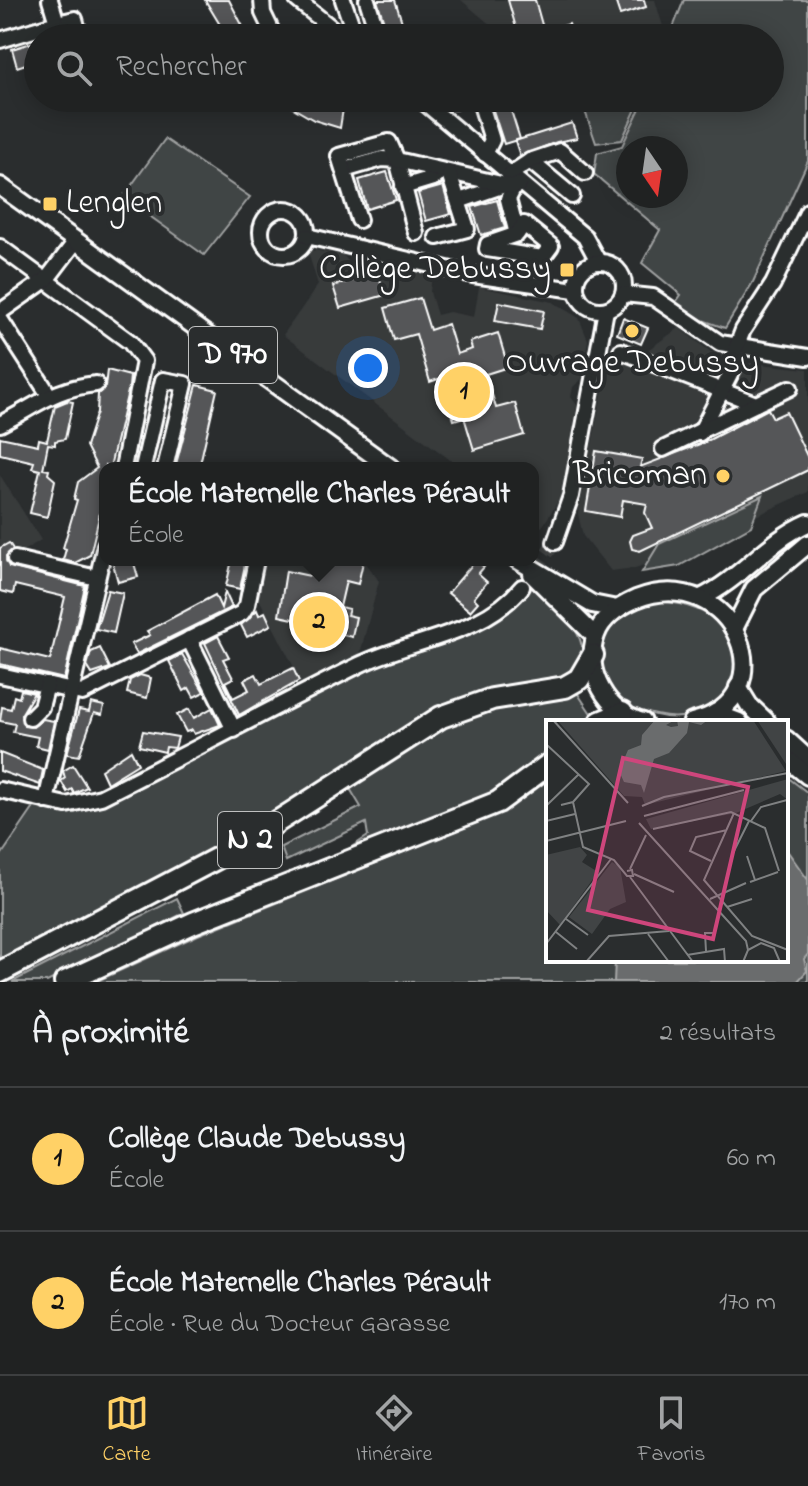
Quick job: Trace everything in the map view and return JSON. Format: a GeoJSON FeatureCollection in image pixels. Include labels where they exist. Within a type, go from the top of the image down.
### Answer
{"type":"FeatureCollection","features":[{"type":"Feature","properties":{"kind":"highway","name":"N 2"},"geometry":{"type":"LineString","coordinates":[[0,972],[233,850],[441,717],[492,699],[565,687],[579,679],[594,646]]}},
{"type":"Feature","properties":{"kind":"highway"},"geometry":{"type":"LineString","coordinates":[[605,720],[622,713]]}},
{"type":"Feature","properties":{"kind":"highway","name":"N 2"},"geometry":{"type":"LineString","coordinates":[[65,982],[193,923],[498,802],[546,766]]}},
{"type":"Feature","properties":{"kind":"main road","name":"D 970"},"geometry":{"type":"LineString","coordinates":[[0,186],[383,462]]}},
{"type":"Feature","properties":{"kind":"main road"},"geometry":{"type":"LineString","coordinates":[[528,566],[592,604],[617,609],[658,593],[701,598],[723,588],[773,543],[808,523]]}},
{"type":"Feature","properties":{"kind":"main road"},"geometry":{"type":"LineString","coordinates":[[735,627],[754,589],[808,544]]}},
{"type":"Feature","properties":{"kind":"main road"},"geometry":{"type":"LineString","coordinates":[[525,566],[561,606],[582,620],[594,646],[597,682],[611,704],[638,720]]}},
{"type":"Feature","properties":{"kind":"main road"},"geometry":{"type":"LineString","coordinates":[[697,720],[725,707],[738,687],[744,659],[735,627],[701,598]]}},
{"type":"Feature","properties":{"kind":"main road"},"geometry":{"type":"LineString","coordinates":[[594,646],[617,609]]}},
{"type":"Feature","properties":{"kind":"main road"},"geometry":{"type":"LineString","coordinates":[[738,687],[749,705],[765,720]]}},
{"type":"Feature","properties":{"kind":"main road"},"geometry":{"type":"LineString","coordinates":[[715,713],[734,720]]}},
{"type":"Feature","properties":{"kind":"main road"},"geometry":{"type":"LineString","coordinates":[[788,741],[808,759]]}},
{"type":"Feature","properties":{"kind":"main road"},"geometry":{"type":"LineString","coordinates":[[788,760],[808,776]]}},
{"type":"Feature","properties":{"kind":"street"},"geometry":{"type":"LineString","coordinates":[[50,0],[57,23]]}},
{"type":"Feature","properties":{"kind":"street"},"geometry":{"type":"LineString","coordinates":[[262,0],[268,24]]}},
{"type":"Feature","properties":{"kind":"street"},"geometry":{"type":"LineString","coordinates":[[297,0],[335,24]]}},
{"type":"Feature","properties":{"kind":"street"},"geometry":{"type":"LineString","coordinates":[[343,0],[347,24]]}},
{"type":"Feature","properties":{"kind":"street"},"geometry":{"type":"LineString","coordinates":[[367,0],[375,24]]}},
{"type":"Feature","properties":{"kind":"street"},"geometry":{"type":"LineString","coordinates":[[54,24],[75,19],[76,24]]}},
{"type":"Feature","properties":{"kind":"street"},"geometry":{"type":"LineString","coordinates":[[0,40],[24,33]]}},
{"type":"Feature","properties":{"kind":"street"},"geometry":{"type":"LineString","coordinates":[[436,112],[489,157],[512,183],[585,237],[598,261],[620,271],[623,294]]}},
{"type":"Feature","properties":{"kind":"street"},"geometry":{"type":"LineString","coordinates":[[477,179],[489,157],[492,140],[483,112]]}},
{"type":"Feature","properties":{"kind":"street"},"geometry":{"type":"LineString","coordinates":[[359,220],[339,156],[389,142],[397,160],[416,233]]}},
{"type":"Feature","properties":{"kind":"street"},"geometry":{"type":"LineString","coordinates":[[542,203],[521,229],[508,199],[512,183],[530,161],[560,151],[585,173]]}},
{"type":"Feature","properties":{"kind":"street"},"geometry":{"type":"LineString","coordinates":[[397,160],[477,179],[512,183]]}},
{"type":"Feature","properties":{"kind":"street"},"geometry":{"type":"LineString","coordinates":[[530,161],[572,196]]}},
{"type":"Feature","properties":{"kind":"street"},"geometry":{"type":"LineString","coordinates":[[403,187],[445,172]]}},
{"type":"Feature","properties":{"kind":"street"},"geometry":{"type":"LineString","coordinates":[[437,237],[467,229],[459,201],[445,172]]}},
{"type":"Feature","properties":{"kind":"street"},"geometry":{"type":"LineString","coordinates":[[459,201],[512,183]]}},
{"type":"Feature","properties":{"kind":"street"},"geometry":{"type":"LineString","coordinates":[[700,433],[734,367],[736,348],[773,284],[808,211]]}},
{"type":"Feature","properties":{"kind":"street"},"geometry":{"type":"LineString","coordinates":[[307,236],[473,275],[575,290],[590,309],[606,310]]}},
{"type":"Feature","properties":{"kind":"street"},"geometry":{"type":"LineString","coordinates":[[0,312],[47,279],[76,241]]}},
{"type":"Feature","properties":{"kind":"street"},"geometry":{"type":"LineString","coordinates":[[0,247],[130,342],[144,361],[124,462]]}},
{"type":"Feature","properties":{"kind":"street"},"geometry":{"type":"LineString","coordinates":[[575,290],[578,274],[598,261]]}},
{"type":"Feature","properties":{"kind":"street"},"geometry":{"type":"LineString","coordinates":[[555,542],[571,496],[606,310],[623,294],[653,297],[720,343],[736,348],[808,357]]}},
{"type":"Feature","properties":{"kind":"street"},"geometry":{"type":"LineString","coordinates":[[0,319],[49,395]]}},
{"type":"Feature","properties":{"kind":"street"},"geometry":{"type":"LineString","coordinates":[[621,351],[756,404]]}},
{"type":"Feature","properties":{"kind":"street"},"geometry":{"type":"LineString","coordinates":[[144,462],[163,380],[185,384],[166,462]]}},
{"type":"Feature","properties":{"kind":"street"},"geometry":{"type":"LineString","coordinates":[[0,424],[69,386],[96,384]]}},
{"type":"Feature","properties":{"kind":"street"},"geometry":{"type":"LineString","coordinates":[[663,449],[790,388]]}},
{"type":"Feature","properties":{"kind":"street"},"geometry":{"type":"LineString","coordinates":[[15,559],[97,578]]}},
{"type":"Feature","properties":{"kind":"street"},"geometry":{"type":"LineString","coordinates":[[46,801],[100,566]]}},
{"type":"Feature","properties":{"kind":"street"},"geometry":{"type":"LineString","coordinates":[[0,675],[82,693],[242,613],[247,605],[255,566]]}},
{"type":"Feature","properties":{"kind":"street"},"geometry":{"type":"LineString","coordinates":[[0,790],[66,805],[101,797],[383,655],[489,618],[507,605],[522,587]]}},
{"type":"Feature","properties":{"kind":"street"},"geometry":{"type":"LineString","coordinates":[[189,639],[234,730]]}},
{"type":"Feature","properties":{"kind":"street"},"geometry":{"type":"LineString","coordinates":[[30,718],[41,707],[47,685]]}},
{"type":"Feature","properties":{"kind":"shaded area"},"geometry":{"type":"Polygon","coordinates":[[[461,0],[655,0],[662,24],[489,24],[461,0]]]}},
{"type":"Feature","properties":{"kind":"shaded area"},"geometry":{"type":"Polygon","coordinates":[[[684,0],[808,0],[808,161],[753,282],[725,328],[671,309],[681,295],[642,263],[660,230],[634,208],[688,208],[688,136],[627,136],[638,112],[784,112],[784,24],[675,24],[684,0]]]}},
{"type":"Feature","properties":{"kind":"shaded area"},"geometry":{"type":"Polygon","coordinates":[[[585,112],[635,112],[624,136],[616,136],[616,141],[596,143],[585,112]]]}},
{"type":"Feature","properties":{"kind":"shaded area"},"geometry":{"type":"Polygon","coordinates":[[[165,139],[250,197],[204,255],[123,197],[165,139]]]}},
{"type":"Feature","properties":{"kind":"shaded area"},"geometry":{"type":"Polygon","coordinates":[[[616,148],[616,193],[594,174],[597,153],[616,148]]]}},
{"type":"Feature","properties":{"kind":"shaded area"},"geometry":{"type":"Polygon","coordinates":[[[315,250],[343,255],[349,262],[357,258],[432,276],[430,292],[437,315],[449,312],[474,317],[479,287],[553,302],[579,318],[588,340],[582,379],[573,387],[571,397],[577,405],[563,494],[542,527],[539,525],[539,462],[453,462],[283,335],[318,285],[308,252],[315,250]]]}},
{"type":"Feature","properties":{"kind":"shaded area"},"geometry":{"type":"Polygon","coordinates":[[[679,328],[711,352],[741,362],[808,369],[808,492],[667,557],[635,568],[611,571],[583,536],[578,514],[612,342],[649,349],[679,328]]]}},
{"type":"Feature","properties":{"kind":"shaded area"},"geometry":{"type":"Polygon","coordinates":[[[0,475],[41,540],[0,565],[0,475]]]}},
{"type":"Feature","properties":{"kind":"shaded area"},"geometry":{"type":"Polygon","coordinates":[[[762,496],[751,526],[679,566],[642,572],[659,544],[762,496]]]}},
{"type":"Feature","properties":{"kind":"shaded area"},"geometry":{"type":"Polygon","coordinates":[[[259,566],[368,566],[379,581],[360,654],[302,683],[254,589],[259,566]]]}},
{"type":"Feature","properties":{"kind":"shaded area"},"geometry":{"type":"Polygon","coordinates":[[[532,586],[566,618],[582,648],[582,660],[557,681],[450,701],[235,838],[0,963],[0,857],[35,806],[75,813],[383,659],[472,634],[503,616],[532,586]]]}},
{"type":"Feature","properties":{"kind":"shaded area"},"geometry":{"type":"Polygon","coordinates":[[[658,601],[697,610],[722,626],[734,647],[735,670],[726,691],[709,707],[685,717],[656,715],[633,708],[611,690],[603,673],[603,639],[614,621],[633,609],[658,601]]]}},
{"type":"Feature","properties":{"kind":"shaded area"},"geometry":{"type":"Polygon","coordinates":[[[576,691],[594,718],[546,720],[546,758],[490,798],[338,856],[368,836],[366,823],[286,861],[281,847],[361,807],[349,787],[462,714],[576,691]]]}},
{"type":"Feature","properties":{"kind":"shaded area"},"geometry":{"type":"Polygon","coordinates":[[[546,778],[546,962],[788,962],[788,778],[808,793],[808,982],[95,982],[198,935],[500,813],[546,778]]]}},
{"type":"Feature","properties":{"kind":"shaded area"},"geometry":{"type":"Polygon","coordinates":[[[788,852],[808,880],[808,954],[804,959],[807,971],[797,982],[614,982],[615,962],[788,962],[788,852]]]}},
{"type":"Feature","properties":{"kind":"shaded area"},"geometry":{"type":"Polygon","coordinates":[[[177,898],[184,913],[47,982],[12,982],[177,898]]]}},
{"type":"Feature","properties":{"kind":"building"},"geometry":{"type":"Polygon","coordinates":[[[205,0],[229,0],[242,24],[220,24],[205,0]]]}},
{"type":"Feature","properties":{"kind":"building"},"geometry":{"type":"Polygon","coordinates":[[[377,0],[395,0],[403,24],[385,24],[377,0]]]}},
{"type":"Feature","properties":{"kind":"building"},"geometry":{"type":"Polygon","coordinates":[[[508,0],[535,0],[542,24],[515,24],[508,0]]]}},
{"type":"Feature","properties":{"kind":"building"},"geometry":{"type":"Polygon","coordinates":[[[615,0],[644,0],[646,7],[620,15],[615,0]]]}},
{"type":"Feature","properties":{"kind":"building"},"geometry":{"type":"Polygon","coordinates":[[[24,45],[24,65],[17,67],[12,49],[24,45]]]}},
{"type":"Feature","properties":{"kind":"building"},"geometry":{"type":"Polygon","coordinates":[[[300,112],[343,112],[340,128],[300,112]]]}},
{"type":"Feature","properties":{"kind":"building"},"geometry":{"type":"Polygon","coordinates":[[[494,112],[511,112],[520,139],[504,144],[494,112]]]}},
{"type":"Feature","properties":{"kind":"building"},"geometry":{"type":"Polygon","coordinates":[[[572,123],[577,138],[520,156],[515,141],[572,123]]]}},
{"type":"Feature","properties":{"kind":"building"},"geometry":{"type":"Polygon","coordinates":[[[387,172],[396,200],[367,209],[359,180],[387,172]]]}},
{"type":"Feature","properties":{"kind":"building"},"geometry":{"type":"Polygon","coordinates":[[[443,186],[451,214],[426,221],[418,193],[443,186]]]}},
{"type":"Feature","properties":{"kind":"building"},"geometry":{"type":"Polygon","coordinates":[[[497,200],[505,228],[481,235],[472,207],[497,200]]]}},
{"type":"Feature","properties":{"kind":"building"},"geometry":{"type":"Polygon","coordinates":[[[378,273],[385,295],[340,308],[333,286],[378,273]]]}},
{"type":"Feature","properties":{"kind":"building"},"geometry":{"type":"Polygon","coordinates":[[[420,298],[430,330],[448,324],[457,354],[472,349],[470,342],[498,333],[508,367],[486,374],[496,408],[515,403],[524,435],[474,450],[464,417],[454,420],[441,378],[430,382],[416,334],[394,340],[385,308],[420,298]]]}},
{"type":"Feature","properties":{"kind":"building"},"geometry":{"type":"Polygon","coordinates":[[[499,302],[544,311],[540,329],[495,321],[499,302]]]}},
{"type":"Feature","properties":{"kind":"building","name":"Ouvrage Debussy"},"geometry":{"type":"Polygon","coordinates":[[[623,318],[648,328],[641,344],[617,334],[623,318]]]}},
{"type":"Feature","properties":{"kind":"building"},"geometry":{"type":"Polygon","coordinates":[[[107,370],[130,376],[111,462],[99,462],[99,517],[90,555],[75,563],[63,560],[66,549],[63,548],[77,500],[74,499],[78,482],[97,468],[86,446],[97,412],[98,394],[105,387],[107,370]]]}},
{"type":"Feature","properties":{"kind":"building"},"geometry":{"type":"Polygon","coordinates":[[[197,385],[217,390],[200,462],[177,462],[197,385]]]}},
{"type":"Feature","properties":{"kind":"building"},"geometry":{"type":"Polygon","coordinates":[[[73,402],[65,439],[55,441],[55,445],[48,444],[43,469],[49,470],[48,474],[55,480],[47,517],[30,513],[40,470],[32,468],[34,462],[0,454],[0,437],[38,445],[39,439],[47,441],[55,406],[73,402]]]}},
{"type":"Feature","properties":{"kind":"building","name":"Bricoman"},"geometry":{"type":"Polygon","coordinates":[[[768,409],[773,418],[786,412],[808,458],[808,470],[640,551],[632,549],[630,541],[633,535],[652,528],[645,513],[647,504],[623,500],[620,517],[586,511],[596,451],[642,459],[640,467],[705,442],[768,409]]]}},
{"type":"Feature","properties":{"kind":"building"},"geometry":{"type":"Polygon","coordinates":[[[9,543],[13,549],[6,556],[9,567],[85,586],[64,679],[0,664],[0,648],[50,660],[65,597],[15,585],[13,594],[0,591],[0,548],[9,543]]]}},
{"type":"Feature","properties":{"kind":"building"},"geometry":{"type":"Polygon","coordinates":[[[114,566],[135,566],[138,577],[118,582],[114,566]]]}},
{"type":"Feature","properties":{"kind":"building"},"geometry":{"type":"Polygon","coordinates":[[[231,566],[245,566],[240,589],[226,586],[231,566]]]}},
{"type":"Feature","properties":{"kind":"building"},"geometry":{"type":"Polygon","coordinates":[[[318,566],[362,566],[358,584],[346,581],[340,607],[349,609],[347,615],[356,617],[352,637],[327,631],[332,612],[306,605],[298,620],[279,616],[286,571],[315,577],[318,566]]]}},
{"type":"Feature","properties":{"kind":"building"},"geometry":{"type":"Polygon","coordinates":[[[471,566],[484,567],[478,574],[487,582],[474,598],[478,602],[470,611],[448,593],[471,566]]]}},
{"type":"Feature","properties":{"kind":"building"},"geometry":{"type":"Polygon","coordinates":[[[108,590],[123,593],[114,633],[96,629],[108,590]]]}},
{"type":"Feature","properties":{"kind":"building"},"geometry":{"type":"Polygon","coordinates":[[[225,592],[232,607],[137,654],[131,644],[150,635],[147,631],[215,595],[221,608],[225,592]]]}},
{"type":"Feature","properties":{"kind":"building"},"geometry":{"type":"Polygon","coordinates":[[[257,610],[259,615],[265,612],[271,625],[247,637],[241,625],[257,610]]]}},
{"type":"Feature","properties":{"kind":"building"},"geometry":{"type":"Polygon","coordinates":[[[218,636],[229,657],[223,659],[233,678],[225,682],[233,698],[249,690],[244,680],[256,674],[261,684],[293,668],[299,681],[239,715],[205,643],[218,636]]]}},
{"type":"Feature","properties":{"kind":"building"},"geometry":{"type":"Polygon","coordinates":[[[100,648],[110,668],[92,674],[87,666],[91,652],[100,648]]]}},
{"type":"Feature","properties":{"kind":"building"},"geometry":{"type":"Polygon","coordinates":[[[182,654],[204,692],[194,697],[189,688],[184,691],[169,661],[182,654]]]}},
{"type":"Feature","properties":{"kind":"building"},"geometry":{"type":"Polygon","coordinates":[[[140,675],[151,678],[147,698],[127,693],[130,680],[140,675]]]}},
{"type":"Feature","properties":{"kind":"building"},"geometry":{"type":"Polygon","coordinates":[[[21,690],[34,693],[21,715],[24,726],[33,727],[43,719],[54,721],[48,749],[36,746],[38,737],[13,732],[15,724],[0,721],[2,707],[11,709],[14,696],[19,698],[21,690]]]}},
{"type":"Feature","properties":{"kind":"building"},"geometry":{"type":"Polygon","coordinates":[[[91,703],[104,706],[102,715],[94,713],[79,756],[67,754],[79,710],[89,712],[91,703]]]}},
{"type":"Feature","properties":{"kind":"building"},"geometry":{"type":"Polygon","coordinates":[[[212,708],[220,725],[194,734],[192,730],[186,732],[177,715],[189,709],[194,718],[212,708]]]}},
{"type":"Feature","properties":{"kind":"building"},"geometry":{"type":"Polygon","coordinates":[[[143,731],[178,737],[175,748],[166,747],[165,752],[139,746],[143,731]]]}},
{"type":"Feature","properties":{"kind":"building"},"geometry":{"type":"Polygon","coordinates":[[[131,750],[138,764],[107,783],[101,770],[131,750]]]}},
{"type":"Feature","properties":{"kind":"building"},"geometry":{"type":"Polygon","coordinates":[[[0,753],[43,770],[40,785],[0,771],[0,753]]]}},
{"type":"Feature","properties":{"kind":"building"},"geometry":{"type":"Polygon","coordinates":[[[73,765],[87,787],[74,793],[72,789],[67,792],[61,781],[65,778],[63,771],[73,765]]]}},
{"type":"Feature","properties":{"kind":"tunnel"},"geometry":{"type":"LineString","coordinates":[[539,564],[555,542]]}},
{"type":"Feature","properties":{"kind":"tunnel"},"geometry":{"type":"LineString","coordinates":[[522,587],[537,566]]}},
{"type":"Feature","properties":{"kind":"place","name":"Lenglen"},"geometry":{"type":"Point","coordinates":[50,204]}},
{"type":"Feature","properties":{"kind":"place","name":"Collège Debussy"},"geometry":{"type":"Point","coordinates":[567,270]}},
{"type":"Feature","properties":{"kind":"place","name":"Ouvrage Debussy"},"geometry":{"type":"Point","coordinates":[632,331]}},
{"type":"Feature","properties":{"kind":"place","name":"Collège Claude Debussy"},"geometry":{"type":"Point","coordinates":[464,392]}},
{"type":"Feature","properties":{"kind":"place","name":"Bricoman"},"geometry":{"type":"Point","coordinates":[723,476]}},
{"type":"Feature","properties":{"kind":"place","name":"École Maternelle Charles Pérault"},"geometry":{"type":"Point","coordinates":[319,622]}}]}
